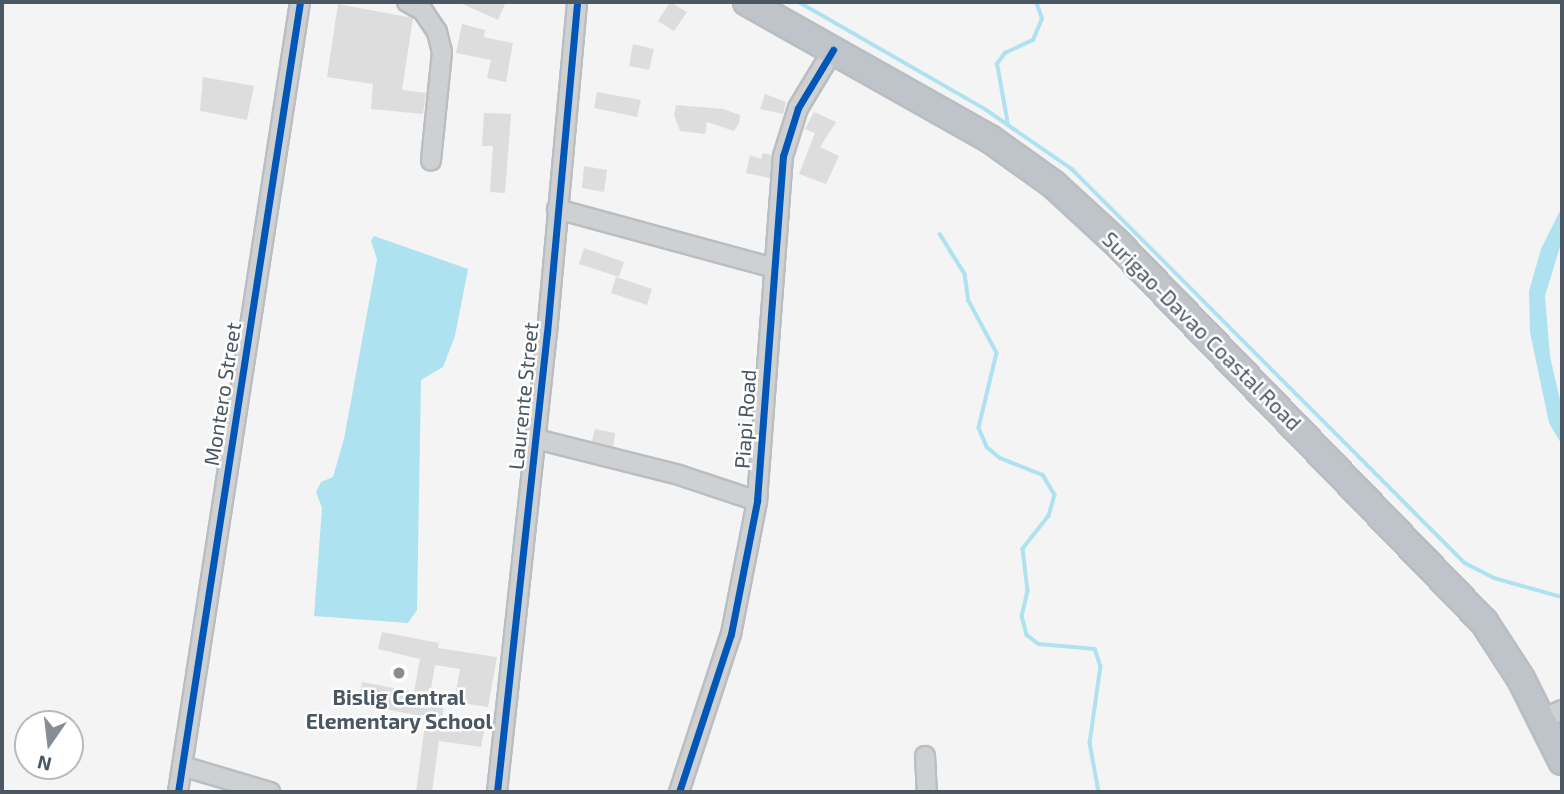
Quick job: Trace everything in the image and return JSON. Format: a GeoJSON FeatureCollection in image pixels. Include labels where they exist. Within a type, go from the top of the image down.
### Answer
{"type":"FeatureCollection","features":[{"type":"Feature","properties":{"kind":"highway","name":"Surigao-Davao Coastal Road"},"geometry":{"type":"LineString","coordinates":[[747,2],[990,139],[1053,184],[1115,241],[1478,615],[1551,714],[1562,761]]}},
{"type":"Feature","properties":{"kind":"street","name":"Montero Street"},"geometry":{"type":"LineString","coordinates":[[178,792],[300,2]]}},
{"type":"Feature","properties":{"kind":"street"},"geometry":{"type":"LineString","coordinates":[[407,2],[423,11],[437,32],[442,52],[430,160]]}},
{"type":"Feature","properties":{"kind":"street","name":"Laurente Street"},"geometry":{"type":"LineString","coordinates":[[497,792],[537,439],[577,2]]}},
{"type":"Feature","properties":{"kind":"street","name":"Piapi Road"},"geometry":{"type":"LineString","coordinates":[[679,792],[731,634],[757,501],[774,268],[790,132],[832,50]]}},
{"type":"Feature","properties":{"kind":"street"},"geometry":{"type":"LineString","coordinates":[[557,209],[774,268]]}},
{"type":"Feature","properties":{"kind":"street"},"geometry":{"type":"LineString","coordinates":[[537,439],[679,475],[757,501]]}},
{"type":"Feature","properties":{"kind":"street"},"geometry":{"type":"LineString","coordinates":[[925,756],[927,792]]}},
{"type":"Feature","properties":{"kind":"street"},"geometry":{"type":"LineString","coordinates":[[182,766],[270,792]]}},
{"type":"Feature","properties":{"kind":"water"},"geometry":{"type":"Polygon","coordinates":[[[1562,207],[1562,240],[1545,296],[1550,356],[1562,409],[1562,445],[1549,423],[1530,332],[1529,291],[1541,249],[1562,207]]]}},
{"type":"Feature","properties":{"kind":"water"},"geometry":{"type":"Polygon","coordinates":[[[374,236],[468,269],[455,336],[443,367],[421,380],[417,610],[408,623],[314,616],[322,508],[316,492],[321,482],[333,477],[344,439],[377,259],[371,241],[374,236]]]}},
{"type":"Feature","properties":{"kind":"building"},"geometry":{"type":"Polygon","coordinates":[[[458,2],[506,2],[498,20],[458,2]]]}},
{"type":"Feature","properties":{"kind":"building"},"geometry":{"type":"Polygon","coordinates":[[[670,2],[687,12],[674,31],[658,21],[670,2]]]}},
{"type":"Feature","properties":{"kind":"building"},"geometry":{"type":"Polygon","coordinates":[[[338,4],[413,18],[402,90],[426,93],[423,114],[371,109],[373,84],[327,77],[338,4]]]}},
{"type":"Feature","properties":{"kind":"building"},"geometry":{"type":"Polygon","coordinates":[[[462,24],[485,30],[484,37],[513,43],[506,82],[487,78],[491,60],[456,53],[462,24]]]}},
{"type":"Feature","properties":{"kind":"building"},"geometry":{"type":"Polygon","coordinates":[[[633,44],[654,49],[649,70],[629,66],[633,44]]]}},
{"type":"Feature","properties":{"kind":"building"},"geometry":{"type":"Polygon","coordinates":[[[203,77],[254,86],[247,120],[200,111],[203,77]]]}},
{"type":"Feature","properties":{"kind":"building"},"geometry":{"type":"Polygon","coordinates":[[[597,92],[641,100],[637,117],[594,108],[597,92]]]}},
{"type":"Feature","properties":{"kind":"building"},"geometry":{"type":"Polygon","coordinates":[[[765,94],[786,102],[783,114],[760,109],[765,94]]]}},
{"type":"Feature","properties":{"kind":"building"},"geometry":{"type":"Polygon","coordinates":[[[676,105],[723,109],[740,115],[739,123],[734,131],[707,122],[705,134],[680,131],[674,115],[676,105]]]}},
{"type":"Feature","properties":{"kind":"building"},"geometry":{"type":"Polygon","coordinates":[[[814,112],[836,122],[820,147],[839,156],[826,184],[799,174],[815,133],[805,129],[814,112]]]}},
{"type":"Feature","properties":{"kind":"building"},"geometry":{"type":"Polygon","coordinates":[[[484,113],[511,114],[505,193],[490,192],[493,146],[482,146],[484,113]]]}},
{"type":"Feature","properties":{"kind":"building"},"geometry":{"type":"Polygon","coordinates":[[[763,153],[772,155],[770,178],[746,173],[750,155],[761,159],[763,153]]]}},
{"type":"Feature","properties":{"kind":"building"},"geometry":{"type":"Polygon","coordinates":[[[584,166],[607,170],[604,192],[582,188],[584,166]]]}},
{"type":"Feature","properties":{"kind":"building"},"geometry":{"type":"Polygon","coordinates":[[[584,248],[624,262],[619,277],[579,264],[584,248]]]}},
{"type":"Feature","properties":{"kind":"building"},"geometry":{"type":"Polygon","coordinates":[[[616,277],[652,289],[647,305],[611,293],[616,277]]]}},
{"type":"Feature","properties":{"kind":"building"},"geometry":{"type":"Polygon","coordinates":[[[595,429],[615,433],[613,447],[592,441],[595,429]]]}},
{"type":"Feature","properties":{"kind":"building"},"geometry":{"type":"Polygon","coordinates":[[[382,632],[439,643],[438,648],[497,657],[488,707],[454,702],[460,669],[435,665],[430,695],[445,697],[442,720],[485,726],[481,747],[439,741],[432,792],[416,792],[426,717],[358,704],[362,682],[414,692],[420,659],[378,649],[382,632]]]}},
{"type":"Feature","properties":{"kind":"waterway"},"geometry":{"type":"LineString","coordinates":[[799,2],[985,109],[1072,169],[1465,563],[1494,578],[1562,597]]}},
{"type":"Feature","properties":{"kind":"waterway"},"geometry":{"type":"LineString","coordinates":[[1008,125],[997,64],[1005,53],[1033,40],[1042,19],[1036,2]]}},
{"type":"Feature","properties":{"kind":"waterway"},"geometry":{"type":"LineString","coordinates":[[940,234],[965,274],[969,301],[997,353],[979,428],[987,447],[1000,458],[1043,475],[1055,495],[1049,516],[1023,549],[1028,591],[1022,616],[1027,635],[1039,644],[1095,649],[1101,666],[1090,743],[1099,792]]}},
{"type":"Feature","properties":{"kind":"cycle path"},"geometry":{"type":"LineString","coordinates":[[178,792],[300,2]]}},
{"type":"Feature","properties":{"kind":"cycle path"},"geometry":{"type":"LineString","coordinates":[[497,792],[547,333],[577,2]]}},
{"type":"Feature","properties":{"kind":"cycle path"},"geometry":{"type":"LineString","coordinates":[[679,792],[731,634],[757,501],[783,156],[798,108],[833,50]]}},
{"type":"Feature","properties":{"kind":"place","name":"Bislig Central Elementary School"},"geometry":{"type":"Point","coordinates":[399,673]}}]}
